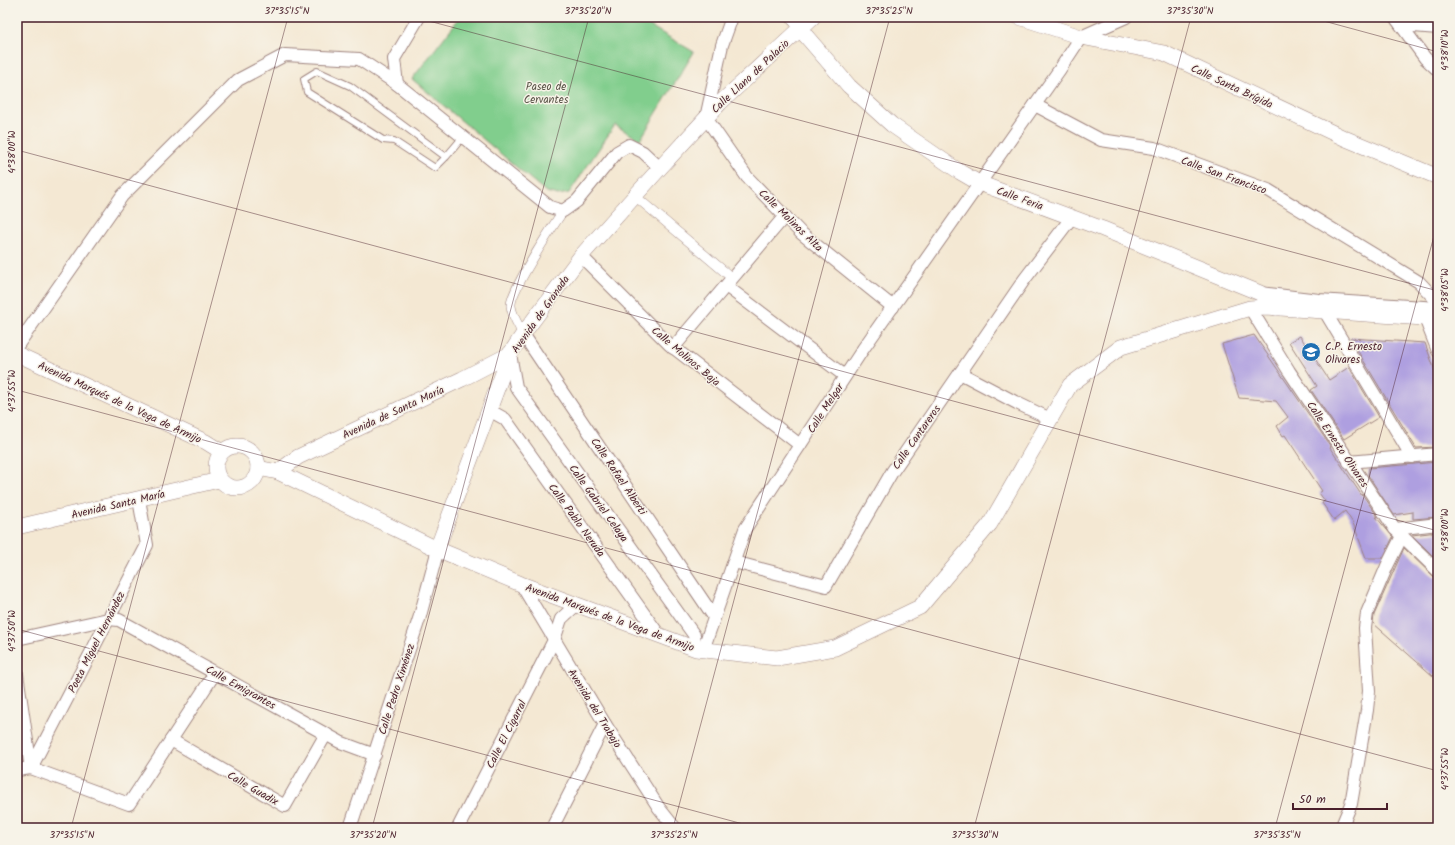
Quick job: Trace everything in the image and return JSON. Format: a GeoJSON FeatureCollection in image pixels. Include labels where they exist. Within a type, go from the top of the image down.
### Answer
{"type":"FeatureCollection","features":[{"type":"Feature","properties":{"kind":"street"},"geometry":{"type":"LineString","coordinates":[[397,84],[394,59],[419,17]]}},
{"type":"Feature","properties":{"kind":"street","name":"Calle Llano de Palacio"},"geometry":{"type":"LineString","coordinates":[[706,118],[722,45],[732,17]]}},
{"type":"Feature","properties":{"kind":"street"},"geometry":{"type":"LineString","coordinates":[[789,17],[800,29]]}},
{"type":"Feature","properties":{"kind":"street","name":"Calle Llano de Palacio"},"geometry":{"type":"LineString","coordinates":[[706,118],[720,103],[813,17]]}},
{"type":"Feature","properties":{"kind":"street","name":"Calle Santa Brígida"},"geometry":{"type":"LineString","coordinates":[[1019,17],[1081,37],[1164,54],[1344,138],[1438,177]]}},
{"type":"Feature","properties":{"kind":"street"},"geometry":{"type":"LineString","coordinates":[[1081,37],[1122,17],[1126,17]]}},
{"type":"Feature","properties":{"kind":"street"},"geometry":{"type":"LineString","coordinates":[[1398,21],[1438,28]]}},
{"type":"Feature","properties":{"kind":"street"},"geometry":{"type":"LineString","coordinates":[[1398,21],[1425,58],[1438,70]]}},
{"type":"Feature","properties":{"kind":"street","name":"Calle Feria"},"geometry":{"type":"LineString","coordinates":[[800,29],[849,86],[892,125],[960,172],[979,183],[1072,217],[1260,293],[1276,308]]}},
{"type":"Feature","properties":{"kind":"street","name":"Calle Melgar"},"geometry":{"type":"LineString","coordinates":[[700,649],[714,618],[745,529],[892,307],[1035,105],[1081,37]]}},
{"type":"Feature","properties":{"kind":"street"},"geometry":{"type":"LineString","coordinates":[[17,346],[122,196],[238,80],[285,55],[359,59],[397,84],[550,207],[563,211]]}},
{"type":"Feature","properties":{"kind":"street","name":"Calle San Francisco"},"geometry":{"type":"LineString","coordinates":[[1035,105],[1101,140],[1154,148],[1268,190],[1419,282],[1438,302]]}},
{"type":"Feature","properties":{"kind":"street","name":"Avenida de Granada"},"geometry":{"type":"LineString","coordinates":[[437,549],[510,354],[523,334],[581,256],[706,118]]}},
{"type":"Feature","properties":{"kind":"street","name":"Calle Molinos Alta"},"geometry":{"type":"LineString","coordinates":[[706,118],[747,177],[801,233],[892,307]]}},
{"type":"Feature","properties":{"kind":"street"},"geometry":{"type":"LineString","coordinates":[[523,334],[510,306],[512,298],[521,280],[563,211],[577,201],[616,152],[629,145],[643,152],[660,168]]}},
{"type":"Feature","properties":{"kind":"street"},"geometry":{"type":"LineString","coordinates":[[635,196],[729,282],[846,376]]}},
{"type":"Feature","properties":{"kind":"street"},"geometry":{"type":"LineString","coordinates":[[673,348],[785,216]]}},
{"type":"Feature","properties":{"kind":"street","name":"Calle Cantareros"},"geometry":{"type":"LineString","coordinates":[[734,562],[826,586],[892,472],[1024,280],[1072,217]]}},
{"type":"Feature","properties":{"kind":"street","name":"Calle Molinos Baja"},"geometry":{"type":"LineString","coordinates":[[581,256],[673,348],[800,445]]}},
{"type":"Feature","properties":{"kind":"street"},"geometry":{"type":"LineString","coordinates":[[1260,293],[1327,300],[1438,308]]}},
{"type":"Feature","properties":{"kind":"street","name":"Avenida Marqués de la Vega de Armijo"},"geometry":{"type":"LineString","coordinates":[[258,468],[278,472],[437,549],[576,605],[700,649],[777,658],[835,648],[920,607],[990,524],[1070,385],[1121,347],[1250,308],[1266,307],[1324,310],[1432,318]]}},
{"type":"Feature","properties":{"kind":"street","name":"Calle Ernesto Olivares"},"geometry":{"type":"LineString","coordinates":[[1250,308],[1289,371],[1349,462],[1398,532],[1438,571]]}},
{"type":"Feature","properties":{"kind":"street"},"geometry":{"type":"LineString","coordinates":[[1324,310],[1412,457]]}},
{"type":"Feature","properties":{"kind":"street"},"geometry":{"type":"LineString","coordinates":[[1432,318],[1438,351]]}},
{"type":"Feature","properties":{"kind":"street","name":"Calle Rafael Alberti"},"geometry":{"type":"LineString","coordinates":[[523,334],[714,618]]}},
{"type":"Feature","properties":{"kind":"street","name":"Avenida Marqués de la Vega de Armijo"},"geometry":{"type":"LineString","coordinates":[[17,354],[206,442],[222,452]]}},
{"type":"Feature","properties":{"kind":"street","name":"Avenida de Santa María"},"geometry":{"type":"LineString","coordinates":[[278,472],[298,457],[462,379],[510,354]]}},
{"type":"Feature","properties":{"kind":"street","name":"Calle Gabriel Celaya"},"geometry":{"type":"LineString","coordinates":[[510,354],[516,387],[694,635],[700,649]]}},
{"type":"Feature","properties":{"kind":"street"},"geometry":{"type":"LineString","coordinates":[[960,373],[1017,403],[1050,418]]}},
{"type":"Feature","properties":{"kind":"street","name":"Calle Pablo Neruda"},"geometry":{"type":"LineString","coordinates":[[489,410],[505,420],[659,635]]}},
{"type":"Feature","properties":{"kind":"street"},"geometry":{"type":"LineString","coordinates":[[240,446],[248,449],[255,455],[258,468],[254,481],[246,487],[237,489],[227,487],[219,480],[216,471],[217,461],[222,452],[230,447],[240,446]]}},
{"type":"Feature","properties":{"kind":"street"},"geometry":{"type":"LineString","coordinates":[[1349,462],[1438,454]]}},
{"type":"Feature","properties":{"kind":"street","name":"Avenida Santa María"},"geometry":{"type":"LineString","coordinates":[[17,526],[139,500],[219,480]]}},
{"type":"Feature","properties":{"kind":"street","name":"Poeta Miguel Hernández"},"geometry":{"type":"LineString","coordinates":[[32,768],[147,545],[139,500]]}},
{"type":"Feature","properties":{"kind":"street"},"geometry":{"type":"LineString","coordinates":[[1341,828],[1351,804],[1367,710],[1369,691],[1365,628],[1367,613],[1387,566],[1398,532],[1438,524]]}},
{"type":"Feature","properties":{"kind":"street","name":"Calle Pedro Ximénez"},"geometry":{"type":"LineString","coordinates":[[353,826],[420,616],[437,549]]}},
{"type":"Feature","properties":{"kind":"street","name":"Avenida del Trabajo"},"geometry":{"type":"LineString","coordinates":[[521,584],[605,724],[659,808],[675,828]]}},
{"type":"Feature","properties":{"kind":"street","name":"Calle El Cigarral"},"geometry":{"type":"LineString","coordinates":[[458,828],[554,640],[561,619],[576,605]]}},
{"type":"Feature","properties":{"kind":"street"},"geometry":{"type":"LineString","coordinates":[[17,639],[108,619]]}},
{"type":"Feature","properties":{"kind":"street","name":"Calle Emigrantes"},"geometry":{"type":"LineString","coordinates":[[108,619],[119,620],[340,742],[375,755]]}},
{"type":"Feature","properties":{"kind":"street"},"geometry":{"type":"LineString","coordinates":[[17,770],[32,768],[128,804],[215,673]]}},
{"type":"Feature","properties":{"kind":"street"},"geometry":{"type":"LineString","coordinates":[[17,674],[32,768]]}},
{"type":"Feature","properties":{"kind":"street"},"geometry":{"type":"LineString","coordinates":[[552,828],[605,724]]}},
{"type":"Feature","properties":{"kind":"street","name":"Calle Guadix"},"geometry":{"type":"LineString","coordinates":[[171,740],[285,806],[326,734]]}},
{"type":"Feature","properties":{"kind":"lane"},"geometry":{"type":"LineString","coordinates":[[446,157],[350,86],[317,71],[304,79],[307,92],[383,140],[394,141],[435,168],[446,157],[463,138]]}},
{"type":"Feature","properties":{"kind":"green space","name":"Paseo de Cervantes"},"geometry":{"type":"Polygon","coordinates":[[[460,17],[635,17],[694,52],[640,140],[615,125],[569,193],[558,195],[546,192],[412,79],[460,17]]]}},
{"type":"Feature","properties":{"kind":"building"},"geometry":{"type":"Polygon","coordinates":[[[1254,335],[1331,447],[1330,448],[1362,496],[1362,494],[1378,517],[1376,517],[1393,537],[1383,558],[1366,558],[1353,523],[1345,511],[1334,520],[1322,503],[1325,501],[1319,493],[1322,491],[1285,435],[1283,436],[1277,426],[1288,417],[1276,401],[1239,398],[1222,344],[1254,335]]]}},
{"type":"Feature","properties":{"kind":"building"},"geometry":{"type":"Polygon","coordinates":[[[1300,336],[1329,380],[1349,367],[1379,417],[1344,439],[1311,390],[1317,386],[1289,342],[1300,336]]]}},
{"type":"Feature","properties":{"kind":"building"},"geometry":{"type":"Polygon","coordinates":[[[1350,338],[1425,343],[1438,379],[1438,447],[1416,448],[1350,338]]]}},
{"type":"Feature","properties":{"kind":"building"},"geometry":{"type":"Polygon","coordinates":[[[1438,462],[1438,517],[1413,519],[1413,512],[1394,515],[1368,475],[1369,468],[1438,462]]]}},
{"type":"Feature","properties":{"kind":"building"},"geometry":{"type":"Polygon","coordinates":[[[1438,532],[1438,561],[1412,535],[1438,532]]]}},
{"type":"Feature","properties":{"kind":"building"},"geometry":{"type":"Polygon","coordinates":[[[1404,548],[1433,576],[1438,578],[1438,673],[1433,676],[1373,623],[1374,615],[1404,548]]]}},
{"type":"Feature","properties":{"kind":"place","name":"C.P. Ernesto Olivares"},"geometry":{"type":"Point","coordinates":[1311,352]}}]}
